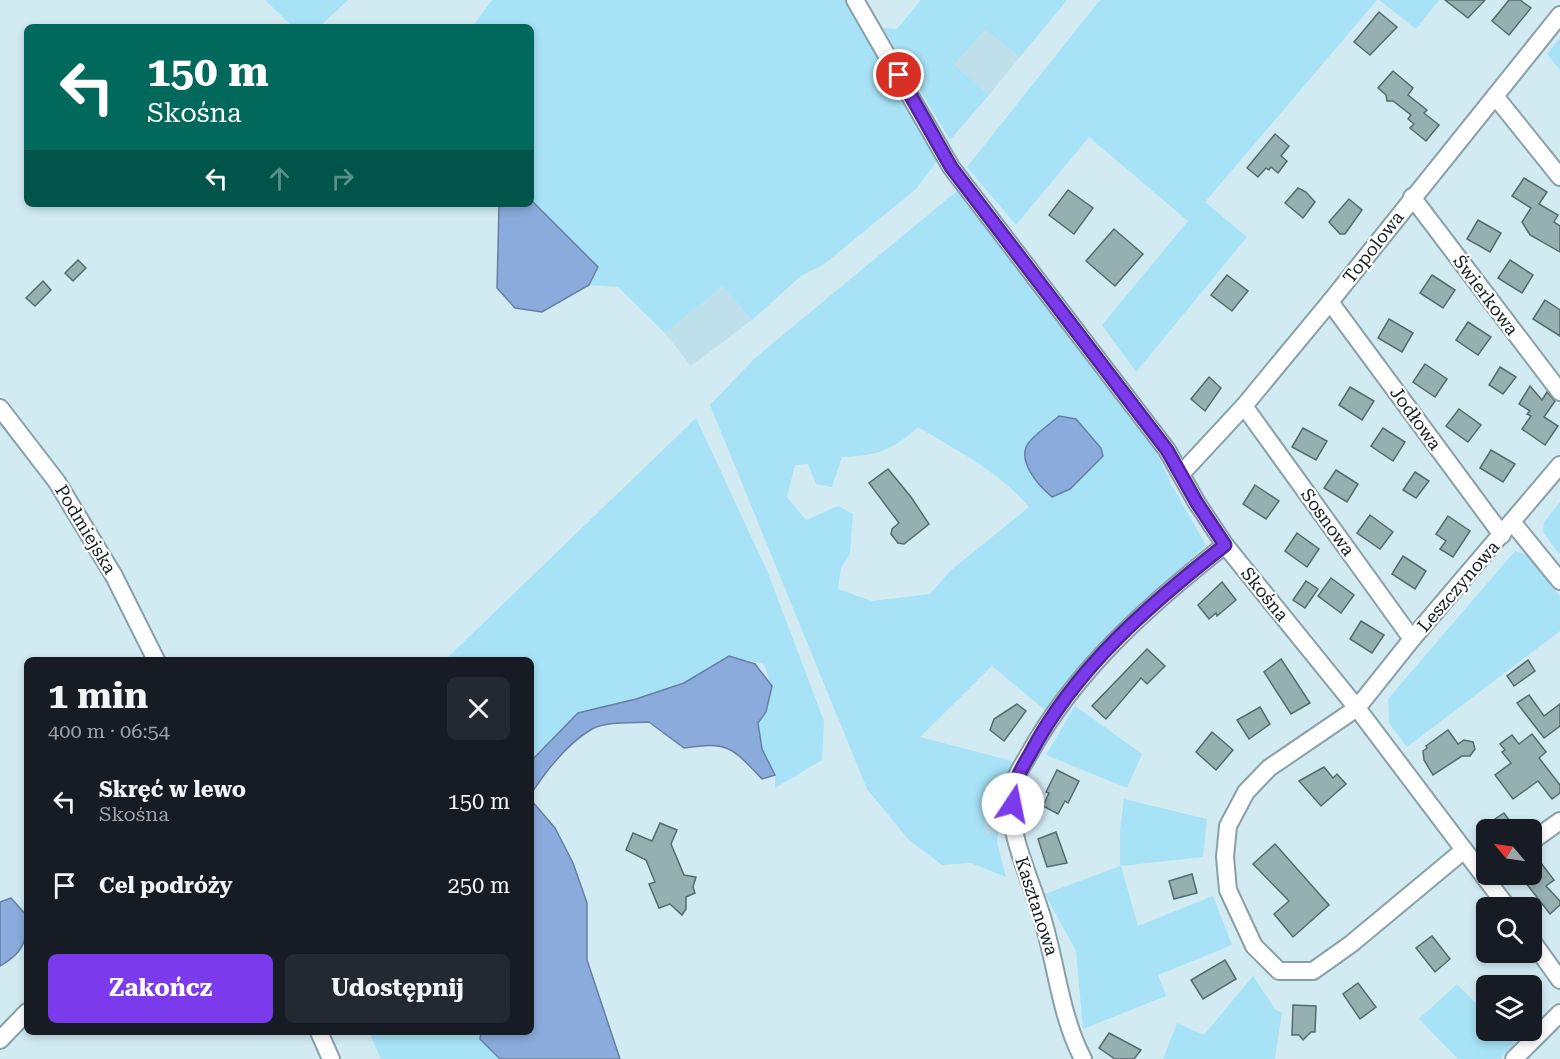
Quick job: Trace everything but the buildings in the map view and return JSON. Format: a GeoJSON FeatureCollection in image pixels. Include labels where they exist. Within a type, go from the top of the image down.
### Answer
{"type":"FeatureCollection","features":[{"type":"Feature","properties":{"kind":"street","name":"Skośna"},"geometry":{"type":"LineString","coordinates":[[855,0],[951,167],[1167,450],[1197,503],[1225,545],[1357,708],[1476,863]]}},
{"type":"Feature","properties":{"kind":"street","name":"Topolowa"},"geometry":{"type":"LineString","coordinates":[[1181,474],[1244,406],[1330,302],[1560,15]]}},
{"type":"Feature","properties":{"kind":"street"},"geometry":{"type":"LineString","coordinates":[[1495,96],[1560,177]]}},
{"type":"Feature","properties":{"kind":"street","name":"Świerkowa"},"geometry":{"type":"LineString","coordinates":[[1412,197],[1560,392]]}},
{"type":"Feature","properties":{"kind":"street","name":"Jodłowa"},"geometry":{"type":"LineString","coordinates":[[1330,302],[1508,529],[1560,581]]}},
{"type":"Feature","properties":{"kind":"street","name":"Sosnowa"},"geometry":{"type":"LineString","coordinates":[[1244,406],[1412,639]]}},
{"type":"Feature","properties":{"kind":"street","name":"Podmiejska"},"geometry":{"type":"LineString","coordinates":[[0,408],[57,482],[114,576],[154,657]]}},
{"type":"Feature","properties":{"kind":"street","name":"Leszczynowa"},"geometry":{"type":"LineString","coordinates":[[1357,708],[1412,639],[1508,529],[1560,465]]}},
{"type":"Feature","properties":{"kind":"street","name":"Kasztanowa"},"geometry":{"type":"LineString","coordinates":[[1083,1059],[1070,1034],[1040,906],[1014,837],[1012,787],[1048,719],[1088,668],[1180,580],[1225,545]]}},
{"type":"Feature","properties":{"kind":"street"},"geometry":{"type":"LineString","coordinates":[[1357,708],[1269,768],[1246,792],[1228,826],[1225,857],[1228,890],[1254,945],[1279,971],[1313,971],[1351,944],[1464,850]]}},
{"type":"Feature","properties":{"kind":"street"},"geometry":{"type":"LineString","coordinates":[[1542,834],[1560,821]]}},
{"type":"Feature","properties":{"kind":"street"},"geometry":{"type":"LineString","coordinates":[[1542,954],[1560,980]]}},
{"type":"Feature","properties":{"kind":"street"},"geometry":{"type":"LineString","coordinates":[[1514,1059],[1560,1013]]}},
{"type":"Feature","properties":{"kind":"street"},"geometry":{"type":"LineString","coordinates":[[0,1040],[24,1015]]}},
{"type":"Feature","properties":{"kind":"street"},"geometry":{"type":"LineString","coordinates":[[320,1035],[331,1059]]}},
{"type":"Feature","properties":{"kind":"shaded area"},"geometry":{"type":"Polygon","coordinates":[[[265,0],[348,0],[322,24],[290,24],[265,0]]]}},
{"type":"Feature","properties":{"kind":"shaded area"},"geometry":{"type":"Polygon","coordinates":[[[492,0],[845,0],[937,161],[916,189],[823,265],[801,276],[752,320],[723,286],[665,333],[618,287],[589,285],[597,267],[534,203],[534,24],[474,24],[492,0]]]}},
{"type":"Feature","properties":{"kind":"shaded area"},"geometry":{"type":"Polygon","coordinates":[[[921,0],[1067,0],[1020,57],[985,29],[954,65],[989,95],[950,140],[883,28],[897,29],[921,0]]]}},
{"type":"Feature","properties":{"kind":"shaded area"},"geometry":{"type":"Polygon","coordinates":[[[1100,0],[1377,0],[1205,202],[1247,237],[1136,372],[1102,325],[1188,221],[1089,137],[1016,225],[967,167],[1100,0]]]}},
{"type":"Feature","properties":{"kind":"shaded area"},"geometry":{"type":"Polygon","coordinates":[[[1379,0],[1439,0],[1416,29],[1379,0]]]}},
{"type":"Feature","properties":{"kind":"shaded area"},"geometry":{"type":"Polygon","coordinates":[[[985,28],[1020,57],[989,95],[953,65],[985,28]]]}},
{"type":"Feature","properties":{"kind":"shaded area"},"geometry":{"type":"Polygon","coordinates":[[[1560,38],[1560,70],[1547,54],[1560,38]]]}},
{"type":"Feature","properties":{"kind":"shaded area"},"geometry":{"type":"Polygon","coordinates":[[[958,190],[1149,436],[1171,484],[1206,545],[1116,628],[1045,710],[992,666],[920,737],[1016,762],[1007,781],[998,819],[984,821],[986,834],[998,832],[997,842],[1006,877],[971,863],[942,865],[909,840],[867,789],[710,405],[754,359],[958,190]],[[918,427],[884,450],[865,455],[842,457],[832,487],[816,484],[808,464],[795,465],[787,497],[806,520],[838,506],[853,514],[850,554],[841,568],[838,589],[872,601],[930,594],[950,571],[1029,507],[991,472],[918,427]]]}},
{"type":"Feature","properties":{"kind":"shaded area"},"geometry":{"type":"Polygon","coordinates":[[[534,203],[598,267],[589,285],[542,312],[515,308],[497,288],[499,207],[534,207],[534,203]]]}},
{"type":"Feature","properties":{"kind":"shaded area"},"geometry":{"type":"Polygon","coordinates":[[[723,286],[752,320],[691,366],[665,333],[723,286]]]}},
{"type":"Feature","properties":{"kind":"shaded area"},"geometry":{"type":"Polygon","coordinates":[[[1059,416],[1076,419],[1101,448],[1103,456],[1070,489],[1052,497],[1030,472],[1025,456],[1030,441],[1059,416]]]}},
{"type":"Feature","properties":{"kind":"shaded area"},"geometry":{"type":"Polygon","coordinates":[[[696,418],[768,573],[824,721],[822,760],[775,788],[775,775],[762,749],[758,723],[767,708],[770,694],[764,664],[729,656],[684,683],[636,699],[578,713],[534,757],[534,657],[448,657],[696,418]]]}},
{"type":"Feature","properties":{"kind":"shaded area"},"geometry":{"type":"Polygon","coordinates":[[[1560,502],[1560,555],[1543,532],[1544,522],[1560,502]]]}},
{"type":"Feature","properties":{"kind":"shaded area"},"geometry":{"type":"Polygon","coordinates":[[[1515,551],[1527,555],[1560,596],[1560,631],[1407,747],[1389,723],[1388,699],[1515,551]]]}},
{"type":"Feature","properties":{"kind":"shaded area"},"geometry":{"type":"Polygon","coordinates":[[[729,656],[755,664],[772,686],[766,712],[758,723],[762,749],[775,775],[762,779],[736,753],[720,746],[684,748],[649,722],[620,723],[598,726],[583,735],[558,758],[534,790],[534,758],[578,713],[636,699],[684,683],[729,656]]]}},
{"type":"Feature","properties":{"kind":"shaded area"},"geometry":{"type":"Polygon","coordinates":[[[1075,706],[1142,754],[1127,788],[1046,755],[1075,706]]]}},
{"type":"Feature","properties":{"kind":"shaded area"},"geometry":{"type":"Polygon","coordinates":[[[1124,799],[1207,819],[1203,857],[1121,866],[1138,926],[1213,896],[1232,945],[1158,975],[1166,996],[1083,1029],[1076,951],[1045,894],[1120,866],[1120,830],[1124,799]]]}},
{"type":"Feature","properties":{"kind":"shaded area"},"geometry":{"type":"Polygon","coordinates":[[[534,804],[555,828],[573,863],[587,903],[587,960],[620,1059],[500,1059],[480,1039],[481,1035],[534,1035],[534,804]]]}},
{"type":"Feature","properties":{"kind":"shaded area"},"geometry":{"type":"Polygon","coordinates":[[[998,819],[998,832],[986,834],[984,821],[998,819]]]}},
{"type":"Feature","properties":{"kind":"shaded area"},"geometry":{"type":"Polygon","coordinates":[[[11,898],[24,913],[24,942],[14,956],[0,966],[0,902],[11,898]]]}},
{"type":"Feature","properties":{"kind":"shaded area"},"geometry":{"type":"Polygon","coordinates":[[[1253,976],[1275,1009],[1282,1013],[1275,1059],[1163,1059],[1177,1023],[1204,1035],[1253,976]]]}},
{"type":"Feature","properties":{"kind":"shaded area"},"geometry":{"type":"Polygon","coordinates":[[[1457,984],[1476,1004],[1476,1041],[1513,1041],[1515,1043],[1500,1059],[1458,1059],[1419,1019],[1457,984]]]}},
{"type":"Feature","properties":{"kind":"shaded area"},"geometry":{"type":"Polygon","coordinates":[[[370,1035],[481,1035],[480,1039],[498,1059],[381,1059],[370,1035]]]}},
{"type":"Feature","properties":{"kind":"route"},"geometry":{"type":"LineString","coordinates":[[899,75],[944,150],[951,167],[1167,450],[1197,503],[1225,545],[1180,580],[1088,668],[1048,719],[1012,787],[1013,804]]}}]}
